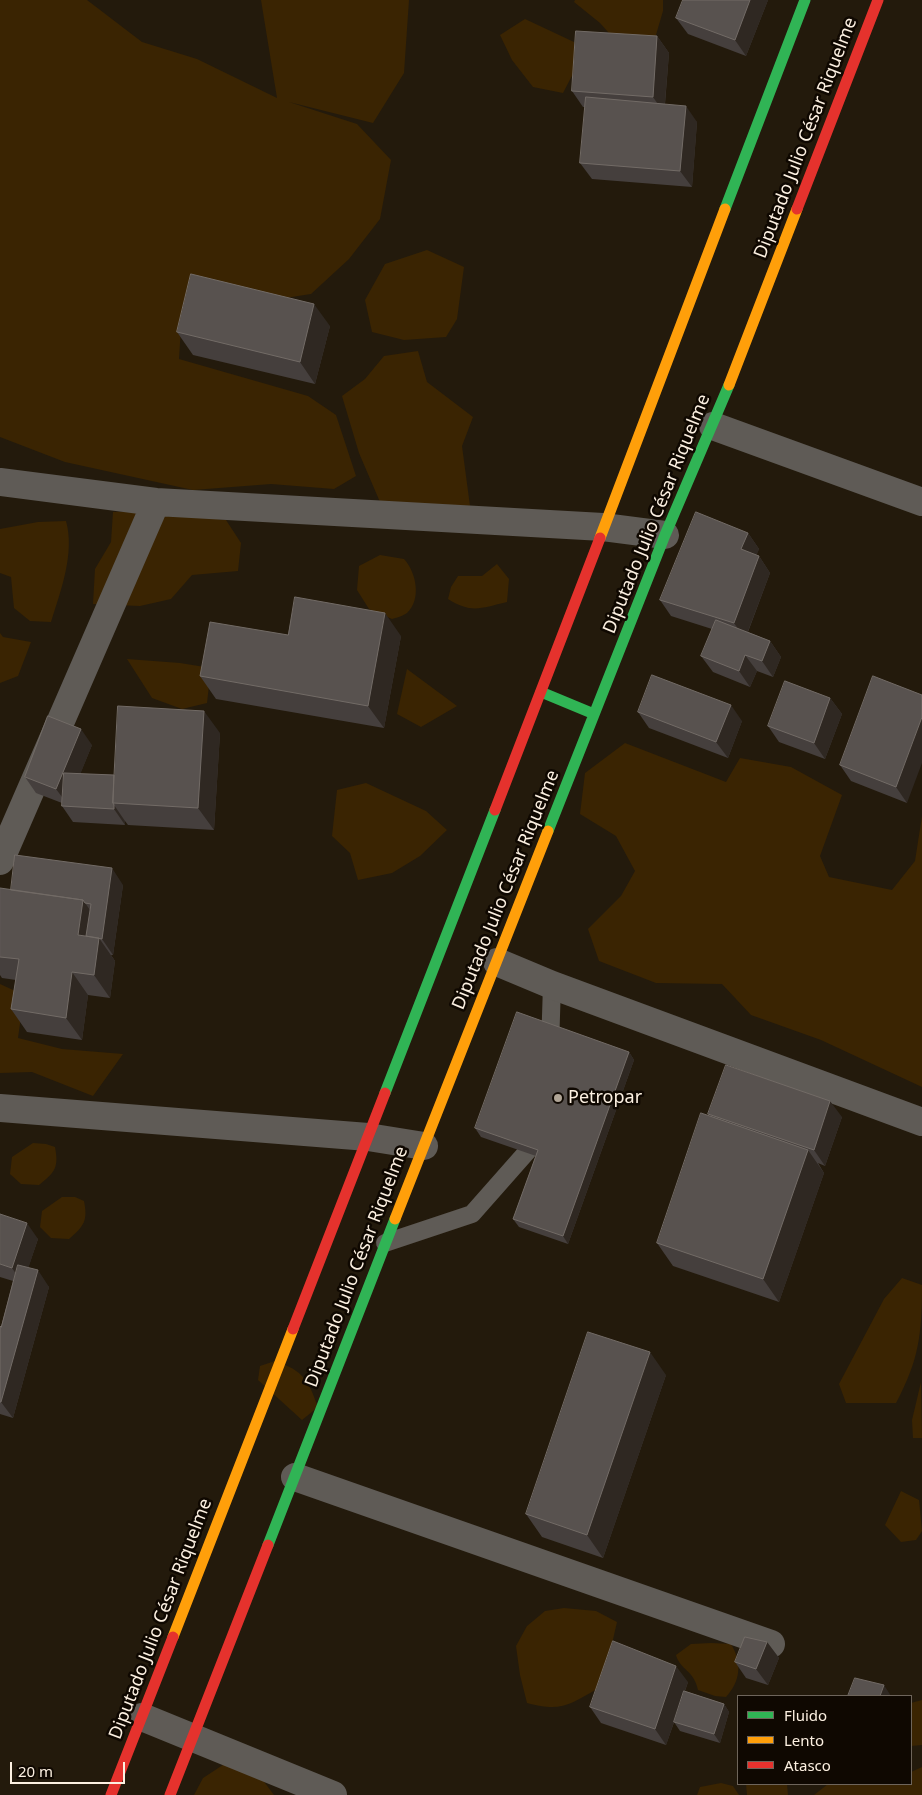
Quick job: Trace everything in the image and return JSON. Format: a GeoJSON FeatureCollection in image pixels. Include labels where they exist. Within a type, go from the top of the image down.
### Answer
{"type":"FeatureCollection","features":[{"type":"Feature","properties":{"kind":"street","name":"Diputado Julio César Riquelme"},"geometry":{"type":"LineString","coordinates":[[111,1795],[541,692],[805,0]]}},
{"type":"Feature","properties":{"kind":"street","name":"Diputado Julio César Riquelme"},"geometry":{"type":"LineString","coordinates":[[170,1795],[594,714],[665,535],[713,426],[878,0]]}},
{"type":"Feature","properties":{"kind":"street"},"geometry":{"type":"LineString","coordinates":[[713,426],[922,502]]}},
{"type":"Feature","properties":{"kind":"street"},"geometry":{"type":"LineString","coordinates":[[0,482],[156,502],[603,527],[665,535]]}},
{"type":"Feature","properties":{"kind":"street"},"geometry":{"type":"LineString","coordinates":[[0,861],[156,502]]}},
{"type":"Feature","properties":{"kind":"street"},"geometry":{"type":"LineString","coordinates":[[541,692],[594,714]]}},
{"type":"Feature","properties":{"kind":"street"},"geometry":{"type":"LineString","coordinates":[[497,962],[552,985],[922,1122]]}},
{"type":"Feature","properties":{"kind":"street"},"geometry":{"type":"LineString","coordinates":[[0,1108],[368,1137],[424,1146]]}},
{"type":"Feature","properties":{"kind":"street"},"geometry":{"type":"LineString","coordinates":[[295,1477],[771,1644]]}},
{"type":"Feature","properties":{"kind":"street"},"geometry":{"type":"LineString","coordinates":[[142,1717],[193,1736],[333,1795]]}},
{"type":"Feature","properties":{"kind":"lane"},"geometry":{"type":"LineString","coordinates":[[549,1064],[552,985]]}},
{"type":"Feature","properties":{"kind":"lane"},"geometry":{"type":"LineString","coordinates":[[386,1243],[472,1214],[532,1146],[538,1119]]}},
{"type":"Feature","properties":{"kind":"shaded area"},"geometry":{"type":"Polygon","coordinates":[[[0,0],[87,0],[142,42],[197,59],[277,98],[261,0],[409,0],[404,73],[373,123],[289,102],[357,124],[391,160],[380,219],[349,259],[311,294],[266,301],[206,282],[182,311],[179,359],[308,396],[336,415],[356,476],[334,489],[271,484],[193,490],[65,462],[0,437],[0,0]]]}},
{"type":"Feature","properties":{"kind":"shaded area"},"geometry":{"type":"Polygon","coordinates":[[[575,0],[663,0],[663,11],[653,45],[616,41],[600,23],[574,2],[575,0]]]}},
{"type":"Feature","properties":{"kind":"shaded area"},"geometry":{"type":"Polygon","coordinates":[[[525,19],[574,42],[575,70],[563,93],[533,87],[512,60],[500,35],[525,19]]]}},
{"type":"Feature","properties":{"kind":"shaded area"},"geometry":{"type":"Polygon","coordinates":[[[427,250],[464,267],[457,319],[446,337],[404,340],[372,332],[365,300],[385,264],[427,250]]]}},
{"type":"Feature","properties":{"kind":"shaded area"},"geometry":{"type":"Polygon","coordinates":[[[418,351],[427,382],[473,417],[462,446],[470,506],[380,502],[359,453],[342,396],[365,379],[384,356],[418,351]]]}},
{"type":"Feature","properties":{"kind":"shaded area"},"geometry":{"type":"Polygon","coordinates":[[[140,511],[226,520],[241,543],[238,571],[192,575],[171,599],[140,606],[93,604],[95,569],[111,542],[113,512],[140,511]]]}},
{"type":"Feature","properties":{"kind":"shaded area"},"geometry":{"type":"Polygon","coordinates":[[[66,521],[69,546],[68,559],[63,584],[51,622],[30,621],[14,608],[11,577],[0,573],[0,529],[38,522],[66,521]]]}},
{"type":"Feature","properties":{"kind":"shaded area"},"geometry":{"type":"Polygon","coordinates":[[[380,555],[404,559],[412,571],[416,586],[415,600],[412,607],[407,613],[392,619],[369,609],[357,590],[359,566],[380,555]]]}},
{"type":"Feature","properties":{"kind":"shaded area"},"geometry":{"type":"Polygon","coordinates":[[[497,564],[509,579],[507,602],[483,608],[470,608],[456,604],[448,599],[451,587],[458,576],[482,576],[497,564]]]}},
{"type":"Feature","properties":{"kind":"shaded area"},"geometry":{"type":"Polygon","coordinates":[[[0,633],[3,637],[31,642],[18,676],[0,683],[0,633]]]}},
{"type":"Feature","properties":{"kind":"shaded area"},"geometry":{"type":"Polygon","coordinates":[[[127,659],[180,663],[211,668],[207,703],[182,709],[152,698],[127,659]]]}},
{"type":"Feature","properties":{"kind":"shaded area"},"geometry":{"type":"Polygon","coordinates":[[[407,669],[457,706],[421,727],[397,714],[407,669]]]}},
{"type":"Feature","properties":{"kind":"shaded area"},"geometry":{"type":"Polygon","coordinates":[[[625,743],[726,782],[740,758],[791,767],[842,795],[820,856],[829,877],[892,890],[915,861],[922,816],[922,1087],[821,1040],[751,1015],[722,984],[656,983],[599,961],[588,929],[621,896],[635,871],[616,836],[580,814],[585,773],[625,743]]]}},
{"type":"Feature","properties":{"kind":"shaded area"},"geometry":{"type":"Polygon","coordinates":[[[366,783],[426,811],[447,830],[420,856],[392,873],[358,880],[350,853],[332,836],[337,790],[366,783]]]}},
{"type":"Feature","properties":{"kind":"shaded area"},"geometry":{"type":"Polygon","coordinates":[[[0,984],[24,995],[18,1038],[62,1049],[123,1054],[93,1096],[32,1072],[0,1073],[0,984]]]}},
{"type":"Feature","properties":{"kind":"shaded area"},"geometry":{"type":"Polygon","coordinates":[[[33,1143],[55,1147],[56,1165],[49,1177],[39,1185],[21,1184],[10,1174],[12,1157],[33,1143]]]}},
{"type":"Feature","properties":{"kind":"shaded area"},"geometry":{"type":"Polygon","coordinates":[[[62,1197],[75,1197],[84,1201],[84,1223],[69,1239],[51,1238],[40,1227],[42,1211],[62,1197]]]}},
{"type":"Feature","properties":{"kind":"shaded area"},"geometry":{"type":"Polygon","coordinates":[[[902,1278],[922,1285],[918,1346],[904,1388],[896,1403],[846,1403],[839,1384],[884,1299],[902,1278]]]}},
{"type":"Feature","properties":{"kind":"shaded area"},"geometry":{"type":"Polygon","coordinates":[[[275,1361],[299,1373],[308,1383],[318,1407],[302,1420],[258,1380],[260,1366],[275,1361]]]}},
{"type":"Feature","properties":{"kind":"shaded area"},"geometry":{"type":"Polygon","coordinates":[[[921,1382],[922,1438],[913,1438],[912,1420],[921,1382]]]}},
{"type":"Feature","properties":{"kind":"shaded area"},"geometry":{"type":"Polygon","coordinates":[[[901,1491],[919,1500],[922,1531],[916,1540],[901,1542],[885,1525],[901,1491]]]}},
{"type":"Feature","properties":{"kind":"shaded area"},"geometry":{"type":"Polygon","coordinates":[[[564,1608],[596,1611],[617,1622],[608,1661],[597,1689],[572,1703],[548,1707],[527,1703],[520,1675],[516,1646],[527,1626],[545,1611],[564,1608]]]}},
{"type":"Feature","properties":{"kind":"shaded area"},"geometry":{"type":"Polygon","coordinates":[[[691,1644],[731,1644],[737,1658],[737,1678],[726,1697],[715,1696],[698,1690],[693,1678],[676,1655],[691,1644]]]}},
{"type":"Feature","properties":{"kind":"shaded area"},"geometry":{"type":"Polygon","coordinates":[[[922,1700],[922,1745],[912,1746],[912,1703],[922,1700]]]}},
{"type":"Feature","properties":{"kind":"shaded area"},"geometry":{"type":"Polygon","coordinates":[[[229,1761],[262,1779],[274,1795],[194,1795],[203,1778],[229,1761]]]}},
{"type":"Feature","properties":{"kind":"shaded area"},"geometry":{"type":"Polygon","coordinates":[[[922,1767],[922,1795],[814,1795],[827,1785],[912,1785],[912,1772],[922,1767]]]}},
{"type":"Feature","properties":{"kind":"shaded area"},"geometry":{"type":"Polygon","coordinates":[[[721,1783],[733,1786],[739,1795],[697,1795],[700,1787],[721,1783]]]}},
{"type":"Feature","properties":{"kind":"shaded area"},"geometry":{"type":"Polygon","coordinates":[[[746,1785],[787,1785],[788,1795],[747,1795],[746,1785]]]}},
{"type":"Feature","properties":{"kind":"building"},"geometry":{"type":"Polygon","coordinates":[[[683,0],[750,0],[735,40],[676,18],[683,0]]]}},
{"type":"Feature","properties":{"kind":"building"},"geometry":{"type":"Polygon","coordinates":[[[576,31],[657,36],[653,97],[572,91],[576,31]]]}},
{"type":"Feature","properties":{"kind":"building"},"geometry":{"type":"Polygon","coordinates":[[[586,97],[686,106],[680,171],[580,163],[586,97]]]}},
{"type":"Feature","properties":{"kind":"building"},"geometry":{"type":"Polygon","coordinates":[[[191,274],[314,304],[300,362],[177,332],[191,274]]]}},
{"type":"Feature","properties":{"kind":"building"},"geometry":{"type":"Polygon","coordinates":[[[696,512],[748,533],[741,549],[759,556],[734,623],[660,600],[696,512]]]}},
{"type":"Feature","properties":{"kind":"building"},"geometry":{"type":"Polygon","coordinates":[[[295,597],[385,613],[368,706],[200,676],[210,622],[288,635],[295,597]]]}},
{"type":"Feature","properties":{"kind":"building"},"geometry":{"type":"Polygon","coordinates":[[[716,620],[770,641],[762,661],[745,655],[739,671],[701,656],[716,620]]]}},
{"type":"Feature","properties":{"kind":"building"},"geometry":{"type":"Polygon","coordinates":[[[652,675],[731,705],[716,742],[638,712],[652,675]]]}},
{"type":"Feature","properties":{"kind":"building"},"geometry":{"type":"Polygon","coordinates":[[[873,676],[922,695],[922,717],[896,787],[840,765],[873,676]]]}},
{"type":"Feature","properties":{"kind":"building"},"geometry":{"type":"Polygon","coordinates":[[[785,681],[830,698],[814,743],[768,726],[785,681]]]}},
{"type":"Feature","properties":{"kind":"building"},"geometry":{"type":"Polygon","coordinates":[[[118,706],[204,711],[198,808],[113,803],[118,706]]]}},
{"type":"Feature","properties":{"kind":"building"},"geometry":{"type":"Polygon","coordinates":[[[48,716],[81,729],[56,789],[25,777],[48,716]]]}},
{"type":"Feature","properties":{"kind":"building"},"geometry":{"type":"Polygon","coordinates":[[[64,773],[114,775],[114,809],[62,806],[64,773]]]}},
{"type":"Feature","properties":{"kind":"building"},"geometry":{"type":"Polygon","coordinates":[[[15,855],[112,868],[102,939],[86,936],[91,904],[85,903],[83,900],[11,890],[15,855]]]}},
{"type":"Feature","properties":{"kind":"building"},"geometry":{"type":"Polygon","coordinates":[[[0,888],[83,900],[78,935],[99,938],[94,975],[72,972],[66,1018],[11,1009],[19,959],[0,957],[0,888]]]}},
{"type":"Feature","properties":{"kind":"building","name":"Petropar"},"geometry":{"type":"Polygon","coordinates":[[[517,1012],[629,1052],[563,1236],[513,1219],[538,1150],[475,1128],[517,1012]]]}},
{"type":"Feature","properties":{"kind":"building"},"geometry":{"type":"Polygon","coordinates":[[[726,1065],[830,1101],[814,1150],[708,1114],[726,1065]]]}},
{"type":"Feature","properties":{"kind":"building"},"geometry":{"type":"Polygon","coordinates":[[[701,1113],[808,1150],[763,1279],[657,1243],[701,1113]]]}},
{"type":"Feature","properties":{"kind":"building"},"geometry":{"type":"Polygon","coordinates":[[[0,1214],[27,1223],[12,1268],[0,1264],[0,1214]]]}},
{"type":"Feature","properties":{"kind":"building"},"geometry":{"type":"Polygon","coordinates":[[[18,1265],[38,1270],[0,1402],[0,1326],[18,1265]]]}},
{"type":"Feature","properties":{"kind":"building"},"geometry":{"type":"Polygon","coordinates":[[[588,1332],[650,1352],[587,1535],[526,1514],[588,1332]]]}},
{"type":"Feature","properties":{"kind":"building"},"geometry":{"type":"Polygon","coordinates":[[[745,1637],[767,1642],[756,1669],[735,1662],[745,1637]]]}},
{"type":"Feature","properties":{"kind":"building"},"geometry":{"type":"Polygon","coordinates":[[[613,1641],[676,1666],[655,1729],[590,1707],[613,1641]]]}},
{"type":"Feature","properties":{"kind":"building"},"geometry":{"type":"Polygon","coordinates":[[[855,1678],[884,1685],[880,1695],[848,1695],[855,1678]]]}},
{"type":"Feature","properties":{"kind":"building"},"geometry":{"type":"Polygon","coordinates":[[[684,1691],[724,1704],[714,1734],[674,1722],[684,1691]]]}},
{"type":"Feature","properties":{"kind":"traffic: fast"},"geometry":{"type":"LineString","coordinates":[[725,209],[805,0]]}},
{"type":"Feature","properties":{"kind":"traffic: fast"},"geometry":{"type":"LineString","coordinates":[[548,831],[665,535],[729,385]]}},
{"type":"Feature","properties":{"kind":"traffic: fast"},"geometry":{"type":"LineString","coordinates":[[541,692],[594,714]]}},
{"type":"Feature","properties":{"kind":"traffic: fast"},"geometry":{"type":"LineString","coordinates":[[385,1093],[495,810]]}},
{"type":"Feature","properties":{"kind":"traffic: fast"},"geometry":{"type":"LineString","coordinates":[[268,1545],[395,1219]]}},
{"type":"Feature","properties":{"kind":"traffic: slow"},"geometry":{"type":"LineString","coordinates":[[600,538],[725,209]]}},
{"type":"Feature","properties":{"kind":"traffic: slow"},"geometry":{"type":"LineString","coordinates":[[729,385],[797,209]]}},
{"type":"Feature","properties":{"kind":"traffic: slow"},"geometry":{"type":"LineString","coordinates":[[395,1219],[548,831]]}},
{"type":"Feature","properties":{"kind":"traffic: slow"},"geometry":{"type":"LineString","coordinates":[[173,1637],[293,1329]]}},
{"type":"Feature","properties":{"kind":"traffic: jam"},"geometry":{"type":"LineString","coordinates":[[797,209],[878,0]]}},
{"type":"Feature","properties":{"kind":"traffic: jam"},"geometry":{"type":"LineString","coordinates":[[495,810],[600,538]]}},
{"type":"Feature","properties":{"kind":"traffic: jam"},"geometry":{"type":"LineString","coordinates":[[293,1329],[385,1093]]}},
{"type":"Feature","properties":{"kind":"traffic: jam"},"geometry":{"type":"LineString","coordinates":[[170,1795],[268,1545]]}},
{"type":"Feature","properties":{"kind":"traffic: jam"},"geometry":{"type":"LineString","coordinates":[[111,1795],[173,1637]]}},
{"type":"Feature","properties":{"kind":"place","name":"Petropar"},"geometry":{"type":"Point","coordinates":[558,1098]}}]}
